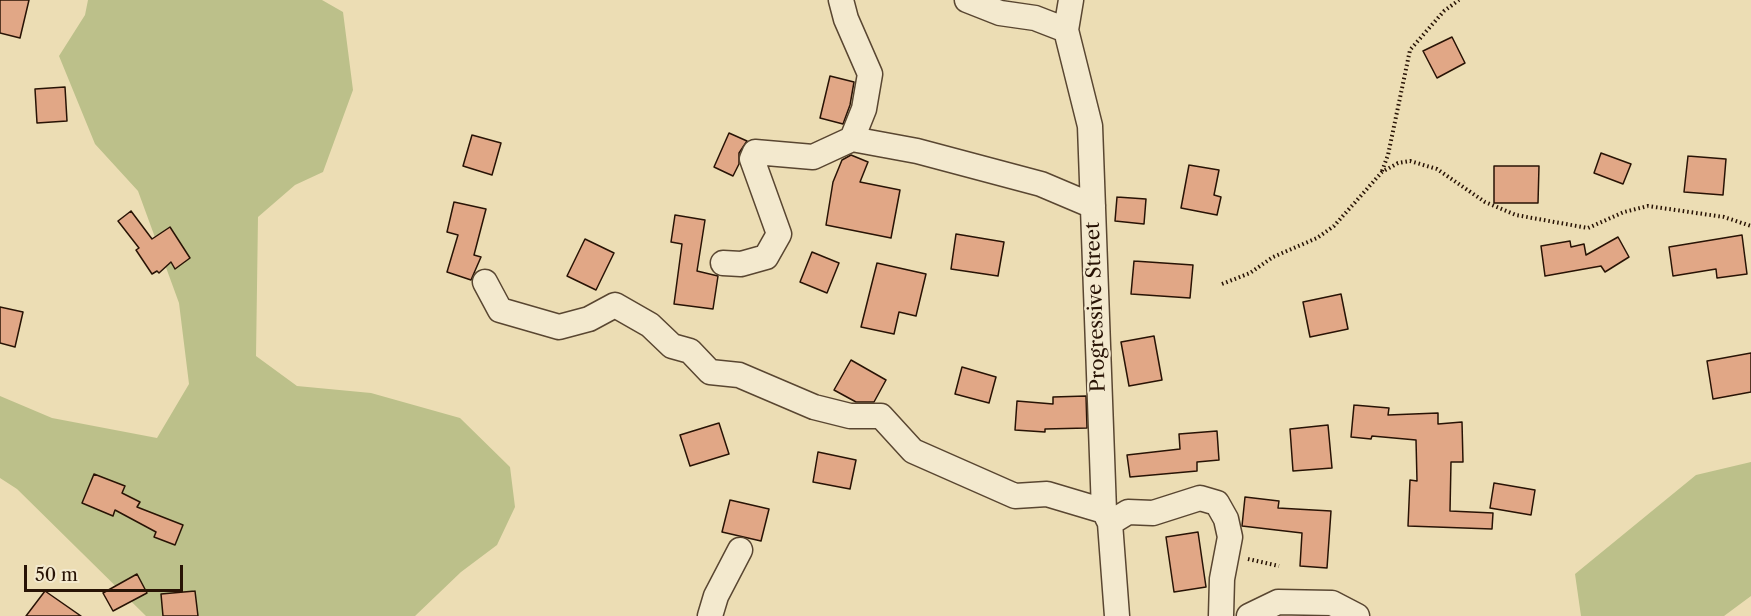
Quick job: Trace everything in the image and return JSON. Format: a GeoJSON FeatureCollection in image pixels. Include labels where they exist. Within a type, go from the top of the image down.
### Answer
{"type":"FeatureCollection","features":[{"type":"Feature","properties":{"kind":"street"},"geometry":{"type":"LineString","coordinates":[[841,0],[870,74],[864,109],[852,139]]}},
{"type":"Feature","properties":{"kind":"street"},"geometry":{"type":"LineString","coordinates":[[966,0],[1000,13],[1035,18],[1066,30]]}},
{"type":"Feature","properties":{"kind":"street","name":"Progressive Street"},"geometry":{"type":"LineString","coordinates":[[1071,0],[1066,30],[1090,126],[1107,517],[1117,616]]}},
{"type":"Feature","properties":{"kind":"street"},"geometry":{"type":"LineString","coordinates":[[723,263],[741,264],[766,257],[779,234],[752,159],[754,152],[813,157],[852,139],[917,151],[1041,184],[1093,206]]}},
{"type":"Feature","properties":{"kind":"street"},"geometry":{"type":"LineString","coordinates":[[485,282],[500,310],[560,327],[589,318],[615,304],[650,325],[672,346],[690,351],[710,372],[739,375],[814,407],[850,416],[882,416],[913,452],[1015,496],[1047,494],[1107,517],[1128,512],[1153,513],[1200,498],[1217,503],[1226,519],[1230,537],[1222,579],[1221,616]]}},
{"type":"Feature","properties":{"kind":"street"},"geometry":{"type":"LineString","coordinates":[[710,616],[716,596],[740,550]]}},
{"type":"Feature","properties":{"kind":"street"},"geometry":{"type":"LineString","coordinates":[[1249,616],[1278,602],[1332,603],[1357,616]]}},
{"type":"Feature","properties":{"kind":"path"},"geometry":{"type":"LineString","coordinates":[[1382,172],[1388,155],[1410,50],[1444,10],[1459,0]]}},
{"type":"Feature","properties":{"kind":"path"},"geometry":{"type":"LineString","coordinates":[[1222,284],[1250,273],[1273,257],[1317,238],[1334,226],[1382,172],[1398,163],[1410,161],[1437,169],[1485,202],[1516,215],[1588,228],[1624,212],[1648,206],[1725,217],[1751,226]]}},
{"type":"Feature","properties":{"kind":"path"},"geometry":{"type":"LineString","coordinates":[[1226,558],[1243,558],[1279,566]]}},
{"type":"Feature","properties":{"kind":"green space"},"geometry":{"type":"Polygon","coordinates":[[[88,0],[322,0],[343,12],[353,90],[323,172],[295,185],[258,217],[256,356],[297,386],[371,393],[460,418],[510,467],[515,507],[497,545],[461,572],[415,616],[146,616],[17,489],[0,478],[0,396],[52,418],[157,438],[189,384],[179,303],[138,191],[95,144],[59,56],[85,15],[88,0]]]}},
{"type":"Feature","properties":{"kind":"green space"},"geometry":{"type":"Polygon","coordinates":[[[1751,462],[1751,596],[1724,616],[1581,616],[1575,574],[1696,475],[1751,462]]]}},
{"type":"Feature","properties":{"kind":"building"},"geometry":{"type":"Polygon","coordinates":[[[0,0],[29,0],[20,38],[0,33],[0,0]]]}},
{"type":"Feature","properties":{"kind":"building"},"geometry":{"type":"Polygon","coordinates":[[[1452,37],[1465,63],[1437,78],[1423,51],[1452,37]]]}},
{"type":"Feature","properties":{"kind":"building"},"geometry":{"type":"Polygon","coordinates":[[[830,76],[854,82],[850,105],[843,124],[820,118],[830,76]]]}},
{"type":"Feature","properties":{"kind":"building"},"geometry":{"type":"Polygon","coordinates":[[[65,87],[67,121],[37,123],[35,89],[65,87]]]}},
{"type":"Feature","properties":{"kind":"building"},"geometry":{"type":"Polygon","coordinates":[[[729,133],[747,141],[739,153],[739,164],[733,176],[714,167],[729,133]]]}},
{"type":"Feature","properties":{"kind":"building"},"geometry":{"type":"Polygon","coordinates":[[[472,135],[501,143],[492,175],[463,166],[472,135]]]}},
{"type":"Feature","properties":{"kind":"building"},"geometry":{"type":"Polygon","coordinates":[[[1601,153],[1631,164],[1623,184],[1594,173],[1601,153]]]}},
{"type":"Feature","properties":{"kind":"building"},"geometry":{"type":"Polygon","coordinates":[[[851,155],[868,162],[860,182],[900,190],[891,238],[826,225],[833,182],[842,160],[851,155]]]}},
{"type":"Feature","properties":{"kind":"building"},"geometry":{"type":"Polygon","coordinates":[[[1688,156],[1726,159],[1723,195],[1684,192],[1688,156]]]}},
{"type":"Feature","properties":{"kind":"building"},"geometry":{"type":"Polygon","coordinates":[[[1189,165],[1219,170],[1214,195],[1221,197],[1217,215],[1181,208],[1189,165]]]}},
{"type":"Feature","properties":{"kind":"building"},"geometry":{"type":"Polygon","coordinates":[[[1494,166],[1539,166],[1538,203],[1494,203],[1494,166]]]}},
{"type":"Feature","properties":{"kind":"building"},"geometry":{"type":"Polygon","coordinates":[[[1117,197],[1146,199],[1144,224],[1115,221],[1117,197]]]}},
{"type":"Feature","properties":{"kind":"building"},"geometry":{"type":"Polygon","coordinates":[[[454,202],[486,209],[474,255],[481,257],[471,280],[447,272],[458,235],[447,232],[454,202]]]}},
{"type":"Feature","properties":{"kind":"building"},"geometry":{"type":"Polygon","coordinates":[[[131,211],[152,239],[170,227],[190,258],[175,269],[171,262],[159,273],[157,271],[152,274],[136,250],[139,248],[118,221],[131,211]]]}},
{"type":"Feature","properties":{"kind":"building"},"geometry":{"type":"Polygon","coordinates":[[[675,215],[705,220],[697,271],[718,276],[713,309],[674,304],[682,244],[671,242],[675,215]]]}},
{"type":"Feature","properties":{"kind":"building"},"geometry":{"type":"Polygon","coordinates":[[[956,234],[1004,242],[998,276],[951,269],[956,234]]]}},
{"type":"Feature","properties":{"kind":"building"},"geometry":{"type":"Polygon","coordinates":[[[1742,235],[1747,274],[1717,278],[1716,269],[1673,276],[1669,247],[1742,235]]]}},
{"type":"Feature","properties":{"kind":"building"},"geometry":{"type":"Polygon","coordinates":[[[1618,237],[1629,257],[1605,272],[1601,266],[1545,276],[1541,246],[1570,241],[1571,247],[1584,244],[1586,255],[1618,237]]]}},
{"type":"Feature","properties":{"kind":"building"},"geometry":{"type":"Polygon","coordinates":[[[585,239],[614,253],[596,290],[567,276],[585,239]]]}},
{"type":"Feature","properties":{"kind":"building"},"geometry":{"type":"Polygon","coordinates":[[[812,252],[839,263],[827,293],[800,282],[812,252]]]}},
{"type":"Feature","properties":{"kind":"building"},"geometry":{"type":"Polygon","coordinates":[[[1134,261],[1193,265],[1190,298],[1131,294],[1134,261]]]}},
{"type":"Feature","properties":{"kind":"building"},"geometry":{"type":"Polygon","coordinates":[[[877,263],[926,274],[916,316],[899,312],[894,334],[861,327],[877,263]]]}},
{"type":"Feature","properties":{"kind":"building"},"geometry":{"type":"Polygon","coordinates":[[[1341,294],[1348,329],[1310,337],[1303,302],[1341,294]]]}},
{"type":"Feature","properties":{"kind":"building"},"geometry":{"type":"Polygon","coordinates":[[[0,307],[23,312],[15,347],[0,343],[0,307]]]}},
{"type":"Feature","properties":{"kind":"building"},"geometry":{"type":"Polygon","coordinates":[[[1154,336],[1162,380],[1129,386],[1121,342],[1154,336]]]}},
{"type":"Feature","properties":{"kind":"building"},"geometry":{"type":"Polygon","coordinates":[[[1751,353],[1751,392],[1713,399],[1707,361],[1751,353]]]}},
{"type":"Feature","properties":{"kind":"building"},"geometry":{"type":"Polygon","coordinates":[[[851,360],[886,380],[874,402],[856,402],[834,390],[851,360]]]}},
{"type":"Feature","properties":{"kind":"building"},"geometry":{"type":"Polygon","coordinates":[[[962,367],[996,377],[989,403],[955,394],[962,367]]]}},
{"type":"Feature","properties":{"kind":"building"},"geometry":{"type":"Polygon","coordinates":[[[1086,396],[1087,428],[1045,429],[1045,432],[1015,430],[1017,401],[1053,404],[1053,397],[1086,396]]]}},
{"type":"Feature","properties":{"kind":"building"},"geometry":{"type":"Polygon","coordinates":[[[1354,405],[1389,408],[1388,415],[1438,413],[1438,424],[1462,422],[1463,462],[1451,462],[1450,511],[1493,513],[1492,529],[1408,526],[1410,480],[1417,481],[1416,440],[1372,436],[1371,439],[1351,437],[1354,405]]]}},
{"type":"Feature","properties":{"kind":"building"},"geometry":{"type":"Polygon","coordinates":[[[719,423],[729,454],[690,466],[680,435],[719,423]]]}},
{"type":"Feature","properties":{"kind":"building"},"geometry":{"type":"Polygon","coordinates":[[[1328,425],[1332,468],[1293,471],[1290,429],[1328,425]]]}},
{"type":"Feature","properties":{"kind":"building"},"geometry":{"type":"Polygon","coordinates":[[[1217,431],[1219,460],[1197,462],[1197,471],[1130,477],[1127,455],[1180,449],[1179,434],[1217,431]]]}},
{"type":"Feature","properties":{"kind":"building"},"geometry":{"type":"Polygon","coordinates":[[[818,452],[856,460],[850,489],[813,482],[818,452]]]}},
{"type":"Feature","properties":{"kind":"building"},"geometry":{"type":"Polygon","coordinates":[[[94,474],[125,486],[122,493],[140,502],[137,507],[183,525],[175,545],[154,537],[156,532],[115,510],[113,516],[82,503],[94,474]]]}},
{"type":"Feature","properties":{"kind":"building"},"geometry":{"type":"Polygon","coordinates":[[[1494,483],[1535,490],[1531,515],[1490,508],[1494,483]]]}},
{"type":"Feature","properties":{"kind":"building"},"geometry":{"type":"Polygon","coordinates":[[[1245,497],[1279,501],[1278,508],[1331,511],[1327,568],[1300,566],[1302,533],[1242,526],[1245,497]]]}},
{"type":"Feature","properties":{"kind":"building"},"geometry":{"type":"Polygon","coordinates":[[[730,500],[769,509],[761,541],[722,532],[730,500]]]}},
{"type":"Feature","properties":{"kind":"building"},"geometry":{"type":"Polygon","coordinates":[[[1198,532],[1206,587],[1174,592],[1166,537],[1198,532]]]}},
{"type":"Feature","properties":{"kind":"building"},"geometry":{"type":"Polygon","coordinates":[[[137,574],[147,593],[113,611],[103,593],[137,574]]]}},
{"type":"Feature","properties":{"kind":"building"},"geometry":{"type":"Polygon","coordinates":[[[45,591],[81,616],[26,616],[45,591]]]}},
{"type":"Feature","properties":{"kind":"building"},"geometry":{"type":"Polygon","coordinates":[[[195,591],[198,616],[163,616],[161,594],[195,591]]]}}]}
